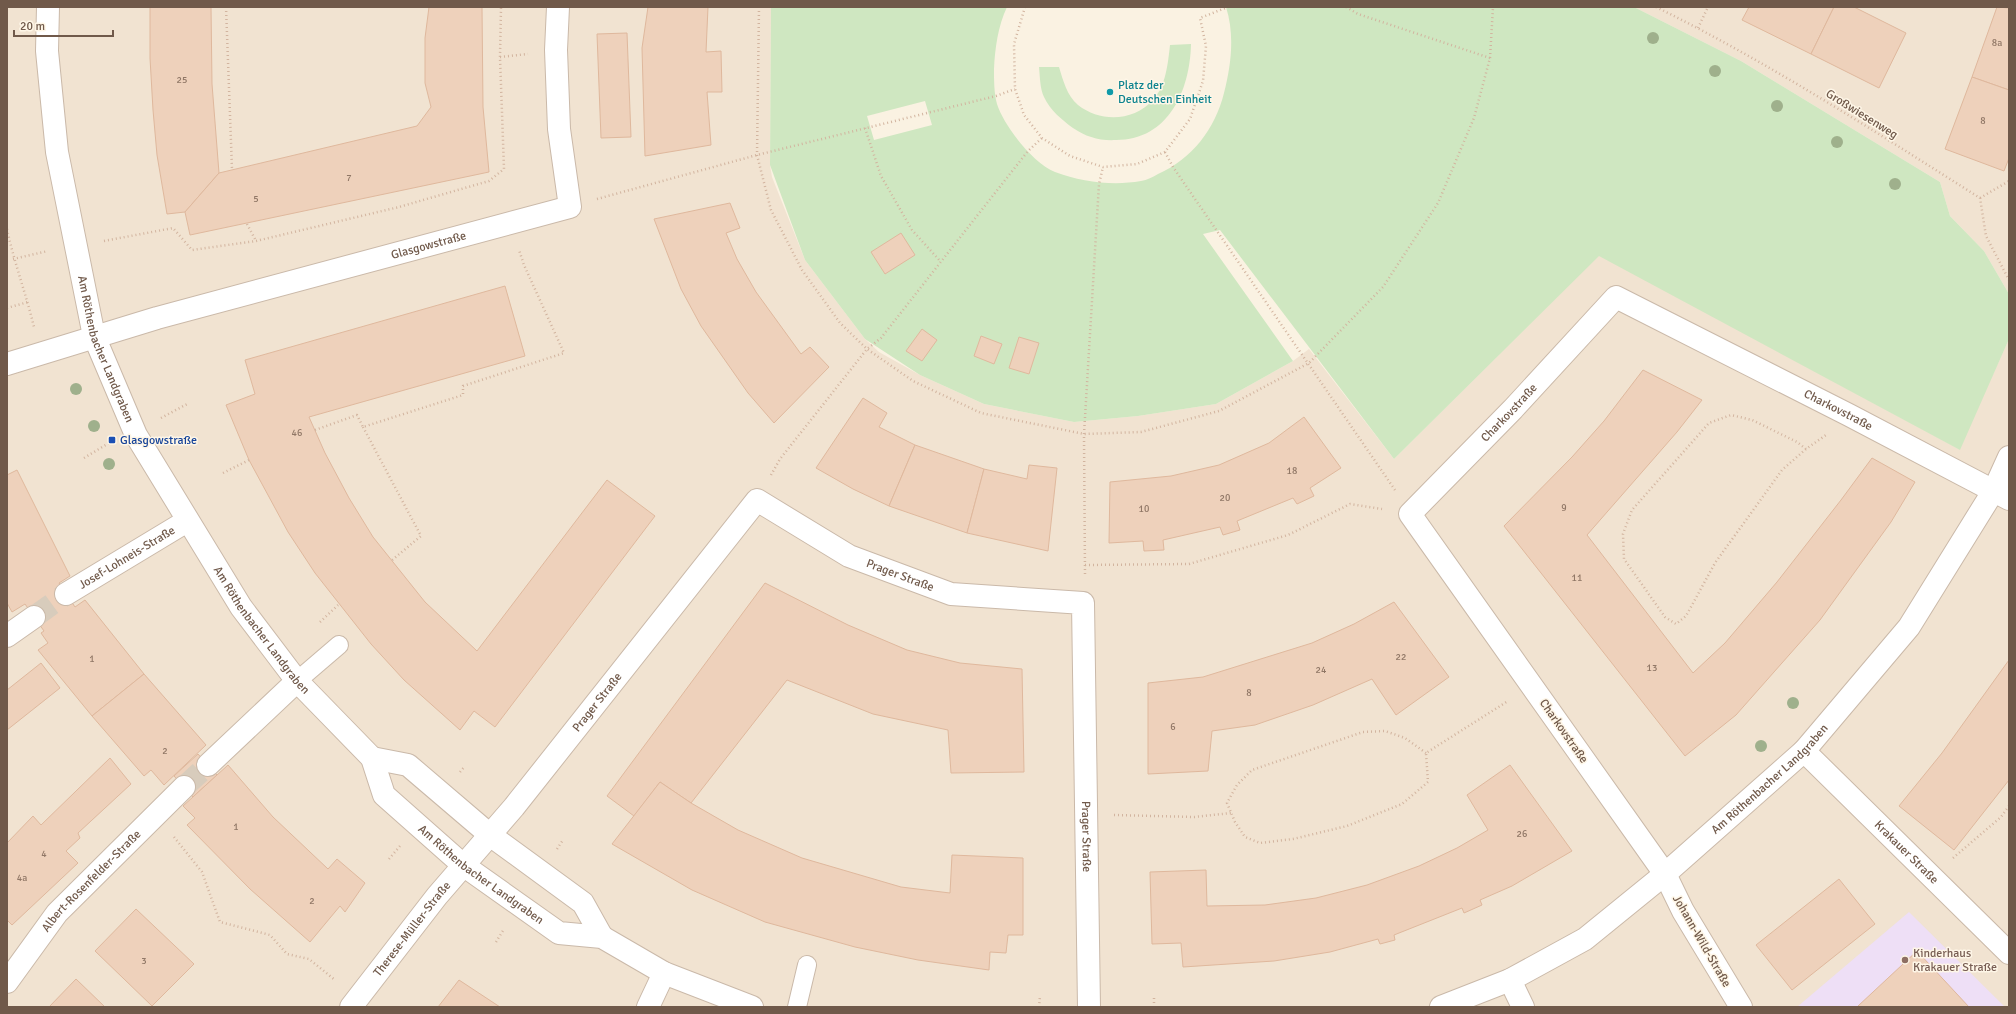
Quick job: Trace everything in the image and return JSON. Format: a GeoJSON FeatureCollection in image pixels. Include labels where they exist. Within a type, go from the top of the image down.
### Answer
{"type":"FeatureCollection","features":[{"type":"Feature","properties":{"kind":"street","name":"Am Röthenbacher Landgraben"},"geometry":{"type":"LineString","coordinates":[[48,7],[47,51],[57,152],[94,336],[136,435],[187,521],[242,607],[297,681],[372,758],[384,795],[463,865],[559,933],[602,937],[664,973],[752,1007]]}},
{"type":"Feature","properties":{"kind":"street"},"geometry":{"type":"LineString","coordinates":[[558,7],[556,50],[559,129],[570,207]]}},
{"type":"Feature","properties":{"kind":"street","name":"Glasgowstraße"},"geometry":{"type":"LineString","coordinates":[[7,364],[94,336],[570,207]]}},
{"type":"Feature","properties":{"kind":"street","name":"Charkovstraße"},"geometry":{"type":"LineString","coordinates":[[1665,874],[1410,514],[1513,408],[1616,297],[1850,415],[2001,495]]}},
{"type":"Feature","properties":{"kind":"street","name":"Am Röthenbacher Landgraben"},"geometry":{"type":"LineString","coordinates":[[1441,1007],[1510,980],[1585,939],[1665,874],[1804,751],[1909,627],[2001,495],[2009,456]]}},
{"type":"Feature","properties":{"kind":"street","name":"Prager Straße"},"geometry":{"type":"LineString","coordinates":[[490,835],[757,500],[849,556],[951,594],[1083,603],[1089,1007]]}},
{"type":"Feature","properties":{"kind":"street","name":"Josef-Lohneis-Straße"},"geometry":{"type":"LineString","coordinates":[[66,594],[187,521]]}},
{"type":"Feature","properties":{"kind":"street"},"geometry":{"type":"LineString","coordinates":[[7,636],[34,617]]}},
{"type":"Feature","properties":{"kind":"street"},"geometry":{"type":"LineString","coordinates":[[208,766],[297,681]]}},
{"type":"Feature","properties":{"kind":"street","name":"Krakauer Straße"},"geometry":{"type":"LineString","coordinates":[[1804,751],[2009,953]]}},
{"type":"Feature","properties":{"kind":"street"},"geometry":{"type":"LineString","coordinates":[[372,758],[408,765],[490,835],[583,903],[602,937]]}},
{"type":"Feature","properties":{"kind":"street","name":"Albert-Rosenfelder-Straße"},"geometry":{"type":"LineString","coordinates":[[7,982],[57,912],[184,787]]}},
{"type":"Feature","properties":{"kind":"street","name":"Therese-Müller-Straße"},"geometry":{"type":"LineString","coordinates":[[354,1003],[463,865],[490,835]]}},
{"type":"Feature","properties":{"kind":"street","name":"Johann-Wild-Straße"},"geometry":{"type":"LineString","coordinates":[[1665,874],[1683,911],[1741,1007]]}},
{"type":"Feature","properties":{"kind":"street"},"geometry":{"type":"LineString","coordinates":[[648,1007],[664,973]]}},
{"type":"Feature","properties":{"kind":"street"},"geometry":{"type":"LineString","coordinates":[[1510,980],[1522,1007]]}},
{"type":"Feature","properties":{"kind":"lane"},"geometry":{"type":"LineString","coordinates":[[297,681],[339,645]]}},
{"type":"Feature","properties":{"kind":"lane"},"geometry":{"type":"LineString","coordinates":[[797,1007],[807,965]]}},
{"type":"Feature","properties":{"kind":"path"},"geometry":{"type":"LineString","coordinates":[[226,7],[232,169]]}},
{"type":"Feature","properties":{"kind":"path"},"geometry":{"type":"LineString","coordinates":[[131,236],[172,228],[192,250],[256,241],[399,207],[489,181],[504,168],[500,57],[501,7]]}},
{"type":"Feature","properties":{"kind":"path"},"geometry":{"type":"LineString","coordinates":[[759,7],[757,156],[771,210],[802,270],[840,323],[867,349],[912,381],[981,413],[1084,434],[1141,432],[1219,411],[1309,363],[1383,287],[1438,203],[1474,118],[1490,58],[1493,7]]}},
{"type":"Feature","properties":{"kind":"path"},"geometry":{"type":"LineString","coordinates":[[1025,7],[1014,44],[1015,89],[1024,115],[1042,138],[1070,156],[1103,167],[1137,164],[1165,152],[1190,119],[1203,82],[1206,46],[1200,18],[1228,7]]}},
{"type":"Feature","properties":{"kind":"path"},"geometry":{"type":"LineString","coordinates":[[1346,7],[1358,14],[1490,58]]}},
{"type":"Feature","properties":{"kind":"path","name":"Großwiesenweg"},"geometry":{"type":"LineString","coordinates":[[1656,7],[1698,28],[1845,113],[1980,198]]}},
{"type":"Feature","properties":{"kind":"path"},"geometry":{"type":"LineString","coordinates":[[1698,28],[1708,7]]}},
{"type":"Feature","properties":{"kind":"path"},"geometry":{"type":"LineString","coordinates":[[570,207],[757,156],[996,96],[1015,89]]}},
{"type":"Feature","properties":{"kind":"path"},"geometry":{"type":"LineString","coordinates":[[865,128],[881,176],[912,230],[941,262]]}},
{"type":"Feature","properties":{"kind":"path"},"geometry":{"type":"LineString","coordinates":[[757,500],[780,459],[867,349],[882,338],[1028,151],[1042,138]]}},
{"type":"Feature","properties":{"kind":"path"},"geometry":{"type":"LineString","coordinates":[[1165,152],[1173,167],[1309,363],[1410,514]]}},
{"type":"Feature","properties":{"kind":"path"},"geometry":{"type":"LineString","coordinates":[[1083,603],[1086,565],[1084,434],[1100,184],[1103,167]]}},
{"type":"Feature","properties":{"kind":"path"},"geometry":{"type":"LineString","coordinates":[[2009,181],[1980,198],[1986,236],[2009,280]]}},
{"type":"Feature","properties":{"kind":"path"},"geometry":{"type":"LineString","coordinates":[[363,426],[463,395],[463,386],[564,353],[524,265],[511,223]]}},
{"type":"Feature","properties":{"kind":"path"},"geometry":{"type":"LineString","coordinates":[[247,224],[256,241]]}},
{"type":"Feature","properties":{"kind":"path"},"geometry":{"type":"LineString","coordinates":[[7,229],[13,259],[28,302],[40,353]]}},
{"type":"Feature","properties":{"kind":"path"},"geometry":{"type":"LineString","coordinates":[[7,308],[28,302]]}},
{"type":"Feature","properties":{"kind":"path"},"geometry":{"type":"LineString","coordinates":[[161,418],[189,403]]}},
{"type":"Feature","properties":{"kind":"path"},"geometry":{"type":"LineString","coordinates":[[315,430],[357,415],[421,536],[391,561]]}},
{"type":"Feature","properties":{"kind":"path"},"geometry":{"type":"LineString","coordinates":[[1806,449],[1797,442],[1752,420],[1731,415],[1716,420],[1709,423],[1632,510],[1623,534],[1624,559],[1665,617],[1676,624],[1686,616],[1715,563],[1782,470],[1806,449],[1815,444],[1850,415]]}},
{"type":"Feature","properties":{"kind":"path"},"geometry":{"type":"LineString","coordinates":[[84,458],[112,440]]}},
{"type":"Feature","properties":{"kind":"path"},"geometry":{"type":"LineString","coordinates":[[224,473],[249,460]]}},
{"type":"Feature","properties":{"kind":"path"},"geometry":{"type":"LineString","coordinates":[[1086,565],[1189,564],[1288,535],[1350,504],[1410,514]]}},
{"type":"Feature","properties":{"kind":"path"},"geometry":{"type":"LineString","coordinates":[[320,622],[338,605]]}},
{"type":"Feature","properties":{"kind":"path"},"geometry":{"type":"LineString","coordinates":[[1426,753],[1532,686]]}},
{"type":"Feature","properties":{"kind":"path"},"geometry":{"type":"LineString","coordinates":[[1363,732],[1385,732],[1405,738],[1426,753],[1428,782],[1402,804],[1347,826],[1293,839],[1260,844],[1246,837],[1227,804],[1237,785],[1252,770],[1363,732]]}},
{"type":"Feature","properties":{"kind":"path"},"geometry":{"type":"LineString","coordinates":[[1932,877],[2001,817],[2009,806]]}},
{"type":"Feature","properties":{"kind":"path"},"geometry":{"type":"LineString","coordinates":[[1086,814],[1194,817],[1231,813]]}},
{"type":"Feature","properties":{"kind":"path"},"geometry":{"type":"LineString","coordinates":[[156,815],[202,872],[220,922],[270,935],[287,954],[309,959],[354,1003]]}},
{"type":"Feature","properties":{"kind":"path"},"geometry":{"type":"LineString","coordinates":[[1039,1007],[1040,996]]}},
{"type":"Feature","properties":{"kind":"path"},"geometry":{"type":"LineString","coordinates":[[1154,998],[1154,1007]]}},
{"type":"Feature","properties":{"kind":"shaded area"},"geometry":{"type":"Polygon","coordinates":[[[7,7],[771,7],[770,165],[772,177],[805,260],[865,339],[879,352],[920,375],[984,404],[1074,422],[1138,416],[1216,404],[1293,361],[1309,349],[1394,459],[1599,255],[1959,449],[2009,339],[2009,1007],[7,1007],[7,7]]]}},
{"type":"Feature","properties":{"kind":"shaded area"},"geometry":{"type":"Polygon","coordinates":[[[1634,7],[2009,7],[2009,294],[1984,251],[1950,216],[1940,182],[1741,61],[1634,7]]]}},
{"type":"Feature","properties":{"kind":"shaded area","name":"Kinderhaus Krakauer Straße"},"geometry":{"type":"Polygon","coordinates":[[[1909,912],[2005,1007],[1797,1007],[1909,912]]]}},
{"type":"Feature","properties":{"kind":"green space"},"geometry":{"type":"Polygon","coordinates":[[[771,7],[1007,7],[1001,22],[995,53],[994,69],[996,100],[1006,123],[1020,143],[1038,161],[1055,172],[1087,181],[1120,183],[1145,180],[1170,168],[1191,151],[1215,119],[1224,93],[1229,72],[1231,39],[1229,18],[1226,7],[1634,7],[1741,61],[1940,182],[1950,216],[1984,251],[2009,294],[2009,339],[1960,450],[1599,256],[1394,459],[1220,230],[1203,234],[1293,361],[1216,404],[1138,416],[1074,422],[984,404],[920,375],[865,339],[805,260],[770,165],[771,7]],[[925,101],[867,116],[874,140],[932,125],[925,101]]]}},
{"type":"Feature","properties":{"kind":"green space"},"geometry":{"type":"Polygon","coordinates":[[[1191,44],[1190,61],[1186,78],[1181,95],[1173,109],[1163,122],[1150,131],[1134,138],[1104,140],[1083,134],[1065,122],[1057,114],[1047,102],[1043,94],[1040,83],[1039,67],[1059,67],[1068,92],[1078,105],[1097,115],[1107,117],[1127,116],[1145,107],[1153,100],[1161,88],[1166,74],[1170,45],[1191,44]]]}},
{"type":"Feature","properties":{"kind":"building"},"geometry":{"type":"Polygon","coordinates":[[[150,7],[211,7],[212,84],[219,173],[185,212],[167,214],[157,155],[153,110],[150,58],[150,7]]]}},
{"type":"Feature","properties":{"kind":"building"},"geometry":{"type":"Polygon","coordinates":[[[429,7],[482,7],[483,107],[489,172],[190,235],[185,212],[219,173],[417,126],[431,107],[425,83],[425,38],[429,7]]]}},
{"type":"Feature","properties":{"kind":"building"},"geometry":{"type":"Polygon","coordinates":[[[648,7],[708,7],[706,52],[721,51],[722,92],[707,92],[711,145],[645,156],[642,48],[648,7]]]}},
{"type":"Feature","properties":{"kind":"building"},"geometry":{"type":"Polygon","coordinates":[[[1749,7],[1834,7],[1811,54],[1742,20],[1749,7]]]}},
{"type":"Feature","properties":{"kind":"building"},"geometry":{"type":"Polygon","coordinates":[[[1834,7],[1854,7],[1906,33],[1879,88],[1811,54],[1834,7]]]}},
{"type":"Feature","properties":{"kind":"building"},"geometry":{"type":"Polygon","coordinates":[[[1997,7],[2009,8],[2009,90],[1972,77],[1997,7]]]}},
{"type":"Feature","properties":{"kind":"building"},"geometry":{"type":"Polygon","coordinates":[[[627,33],[631,137],[601,138],[597,34],[627,33]]]}},
{"type":"Feature","properties":{"kind":"building"},"geometry":{"type":"Polygon","coordinates":[[[1972,77],[2009,90],[2009,158],[2004,171],[1945,149],[1972,77]]]}},
{"type":"Feature","properties":{"kind":"building"},"geometry":{"type":"Polygon","coordinates":[[[730,203],[740,228],[726,233],[737,259],[756,292],[801,354],[810,347],[829,367],[774,423],[748,393],[701,326],[681,289],[654,219],[730,203]]]}},
{"type":"Feature","properties":{"kind":"building"},"geometry":{"type":"Polygon","coordinates":[[[901,233],[915,255],[885,274],[871,252],[901,233]]]}},
{"type":"Feature","properties":{"kind":"building"},"geometry":{"type":"Polygon","coordinates":[[[505,286],[525,356],[309,417],[325,453],[349,498],[373,537],[425,602],[477,651],[607,480],[655,516],[495,727],[474,711],[460,730],[404,680],[371,644],[315,573],[288,532],[249,460],[226,405],[255,394],[245,360],[505,286]]]}},
{"type":"Feature","properties":{"kind":"building"},"geometry":{"type":"Polygon","coordinates":[[[922,329],[937,340],[922,361],[906,351],[922,329]]]}},
{"type":"Feature","properties":{"kind":"building"},"geometry":{"type":"Polygon","coordinates":[[[981,336],[1002,344],[994,364],[974,356],[981,336]]]}},
{"type":"Feature","properties":{"kind":"building"},"geometry":{"type":"Polygon","coordinates":[[[1019,337],[1039,343],[1029,374],[1009,368],[1019,337]]]}},
{"type":"Feature","properties":{"kind":"building"},"geometry":{"type":"Polygon","coordinates":[[[1643,370],[1702,400],[1677,432],[1587,535],[1693,673],[1725,643],[1777,582],[1872,458],[1915,482],[1891,522],[1820,620],[1736,715],[1685,756],[1504,526],[1572,457],[1604,421],[1643,370]]]}},
{"type":"Feature","properties":{"kind":"building"},"geometry":{"type":"Polygon","coordinates":[[[863,398],[887,413],[879,427],[915,445],[889,506],[853,489],[816,468],[863,398]]]}},
{"type":"Feature","properties":{"kind":"building"},"geometry":{"type":"Polygon","coordinates":[[[1304,417],[1341,468],[1310,488],[1314,496],[1297,504],[1293,498],[1237,521],[1240,530],[1223,535],[1220,527],[1163,540],[1164,550],[1144,551],[1143,541],[1109,543],[1110,482],[1171,476],[1219,465],[1269,443],[1304,417]]]}},
{"type":"Feature","properties":{"kind":"building"},"geometry":{"type":"Polygon","coordinates":[[[915,445],[984,469],[967,533],[889,506],[915,445]]]}},
{"type":"Feature","properties":{"kind":"building"},"geometry":{"type":"Polygon","coordinates":[[[1029,465],[1057,468],[1048,551],[967,533],[984,469],[1027,479],[1029,465]]]}},
{"type":"Feature","properties":{"kind":"building"},"geometry":{"type":"Polygon","coordinates":[[[17,470],[70,576],[59,583],[75,607],[85,600],[144,674],[92,716],[38,650],[48,643],[41,633],[44,631],[25,604],[12,612],[7,603],[7,475],[17,470]]]}},
{"type":"Feature","properties":{"kind":"building"},"geometry":{"type":"Polygon","coordinates":[[[765,583],[848,625],[907,650],[960,663],[1022,669],[1024,772],[951,773],[948,730],[873,714],[787,680],[691,803],[660,782],[634,816],[607,796],[765,583]]]}},
{"type":"Feature","properties":{"kind":"building"},"geometry":{"type":"Polygon","coordinates":[[[1394,602],[1449,677],[1396,715],[1372,679],[1313,705],[1255,725],[1212,731],[1208,771],[1148,774],[1148,683],[1203,677],[1312,643],[1354,624],[1394,602]]]}},
{"type":"Feature","properties":{"kind":"building"},"geometry":{"type":"Polygon","coordinates":[[[2009,660],[2009,780],[1954,850],[1899,806],[1942,753],[2009,660]]]}},
{"type":"Feature","properties":{"kind":"building"},"geometry":{"type":"Polygon","coordinates":[[[41,663],[60,688],[7,730],[7,690],[41,663]]]}},
{"type":"Feature","properties":{"kind":"building"},"geometry":{"type":"Polygon","coordinates":[[[144,674],[206,745],[164,785],[151,770],[144,776],[92,716],[144,674]]]}},
{"type":"Feature","properties":{"kind":"building"},"geometry":{"type":"Polygon","coordinates":[[[198,754],[217,775],[193,797],[174,776],[198,754]]]}},
{"type":"Feature","properties":{"kind":"building"},"geometry":{"type":"Polygon","coordinates":[[[110,758],[131,784],[78,833],[80,838],[66,851],[78,863],[12,925],[7,920],[7,843],[33,816],[41,825],[110,758]]]}},
{"type":"Feature","properties":{"kind":"building"},"geometry":{"type":"Polygon","coordinates":[[[228,765],[273,817],[328,869],[337,859],[365,883],[345,912],[340,906],[310,942],[250,889],[187,825],[195,818],[183,806],[228,765]]]}},
{"type":"Feature","properties":{"kind":"building"},"geometry":{"type":"Polygon","coordinates":[[[1510,765],[1572,851],[1512,886],[1480,900],[1482,905],[1464,913],[1462,908],[1394,935],[1395,940],[1380,944],[1378,939],[1330,952],[1274,961],[1183,967],[1181,943],[1152,944],[1150,872],[1206,870],[1207,906],[1265,905],[1316,898],[1367,885],[1419,866],[1457,848],[1488,830],[1467,795],[1510,765]]]}},
{"type":"Feature","properties":{"kind":"building"},"geometry":{"type":"Polygon","coordinates":[[[660,782],[691,803],[738,830],[802,858],[901,887],[950,893],[952,855],[1023,858],[1023,935],[1008,935],[1006,953],[990,952],[989,970],[918,960],[855,947],[765,922],[692,890],[612,844],[660,782]]]}},
{"type":"Feature","properties":{"kind":"building"},"geometry":{"type":"Polygon","coordinates":[[[1839,879],[1875,924],[1792,990],[1756,945],[1839,879]]]}},
{"type":"Feature","properties":{"kind":"building"},"geometry":{"type":"Polygon","coordinates":[[[136,909],[194,964],[152,1006],[95,951],[136,909]]]}},
{"type":"Feature","properties":{"kind":"building"},"geometry":{"type":"Polygon","coordinates":[[[1917,951],[1969,1007],[1858,1006],[1917,951]]]}},
{"type":"Feature","properties":{"kind":"building"},"geometry":{"type":"Polygon","coordinates":[[[76,979],[105,1007],[49,1007],[76,979]]]}},
{"type":"Feature","properties":{"kind":"building"},"geometry":{"type":"Polygon","coordinates":[[[459,980],[500,1007],[438,1007],[459,980]]]}},
{"type":"Feature","properties":{"kind":"tunnel"},"geometry":{"type":"LineString","coordinates":[[34,617],[66,594]]}},
{"type":"Feature","properties":{"kind":"tunnel"},"geometry":{"type":"LineString","coordinates":[[184,787],[208,765]]}},
{"type":"Feature","properties":{"kind":"place","name":"Platz der Deutschen Einheit"},"geometry":{"type":"Point","coordinates":[1110,92]}},
{"type":"Feature","properties":{"kind":"place","name":"Glasgowstraße"},"geometry":{"type":"Point","coordinates":[112,440]}},
{"type":"Feature","properties":{"kind":"place","name":"Kinderhaus Krakauer Straße"},"geometry":{"type":"Point","coordinates":[1905,960]}}]}
